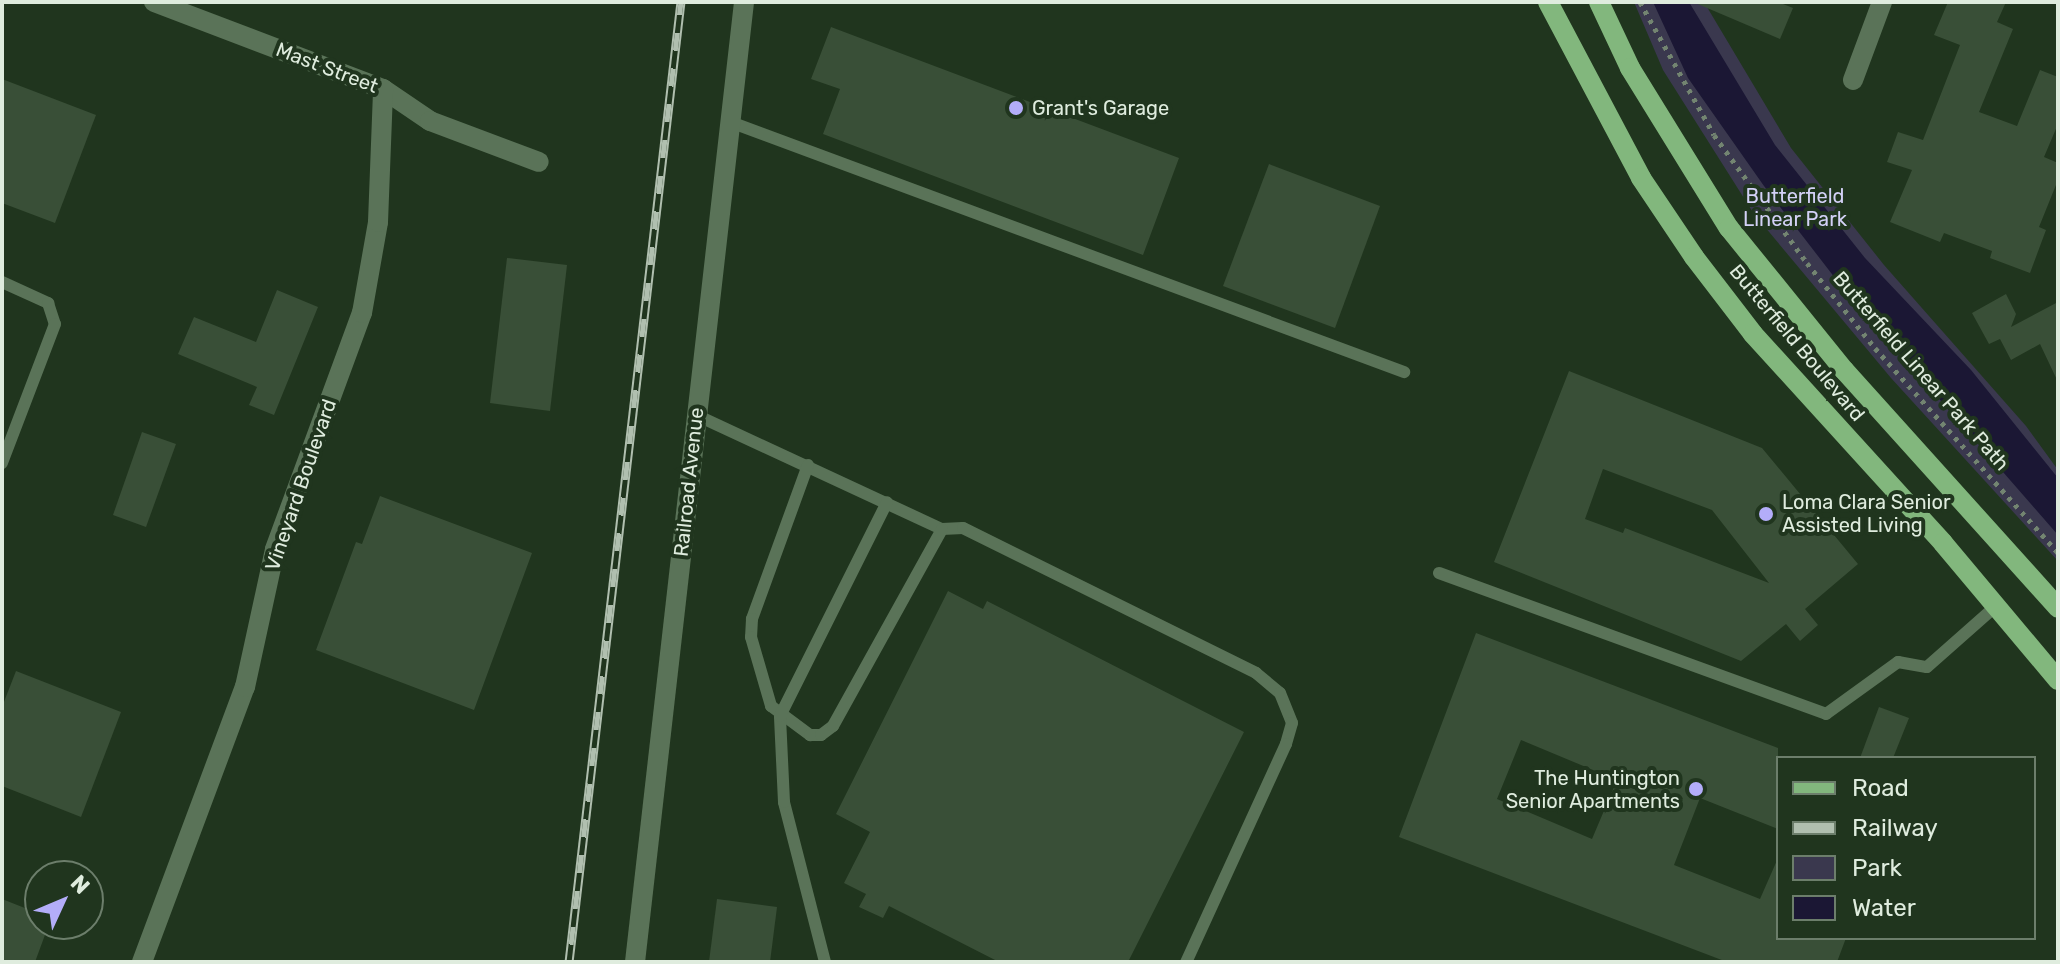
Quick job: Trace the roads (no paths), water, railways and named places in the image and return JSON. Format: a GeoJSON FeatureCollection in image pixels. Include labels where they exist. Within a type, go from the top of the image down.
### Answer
{"type":"FeatureCollection","features":[{"type":"Feature","properties":{"kind":"main road","name":"Butterfield Boulevard"},"geometry":{"type":"LineString","coordinates":[[1548,2],[1627,154],[1694,257],[1817,408],[1997,605],[2058,680]]}},
{"type":"Feature","properties":{"kind":"main road","name":"Butterfield Boulevard"},"geometry":{"type":"LineString","coordinates":[[1599,2],[1630,68],[1729,228],[1834,359],[2058,608]]}},
{"type":"Feature","properties":{"kind":"street","name":"Mast Street"},"geometry":{"type":"LineString","coordinates":[[154,2],[383,89],[430,121],[539,162]]}},
{"type":"Feature","properties":{"kind":"street","name":"Railroad Avenue"},"geometry":{"type":"LineString","coordinates":[[635,962],[696,415],[733,123],[744,2]]}},
{"type":"Feature","properties":{"kind":"street"},"geometry":{"type":"LineString","coordinates":[[1853,80],[1882,2]]}},
{"type":"Feature","properties":{"kind":"street","name":"Vineyard Boulevard"},"geometry":{"type":"LineString","coordinates":[[142,962],[245,687],[275,549],[362,313],[378,222],[383,89]]}},
{"type":"Feature","properties":{"kind":"lane"},"geometry":{"type":"LineString","coordinates":[[733,123],[1404,372]]}},
{"type":"Feature","properties":{"kind":"lane"},"geometry":{"type":"LineString","coordinates":[[2,282],[48,303],[55,324],[2,463]]}},
{"type":"Feature","properties":{"kind":"lane"},"geometry":{"type":"LineString","coordinates":[[696,415],[942,529],[963,528],[1256,673],[1289,707],[1286,744],[1186,962]]}},
{"type":"Feature","properties":{"kind":"lane"},"geometry":{"type":"LineString","coordinates":[[808,465],[752,619],[765,694],[780,716],[810,735],[821,735],[833,726],[942,529]]}},
{"type":"Feature","properties":{"kind":"lane"},"geometry":{"type":"LineString","coordinates":[[825,962],[784,802],[780,716],[887,502]]}},
{"type":"Feature","properties":{"kind":"lane"},"geometry":{"type":"LineString","coordinates":[[1439,573],[1826,714],[1898,662],[1927,667],[1997,605]]}},
{"type":"Feature","properties":{"kind":"water"},"geometry":{"type":"Polygon","coordinates":[[[1653,2],[1689,2],[1775,145],[1865,258],[1971,370],[2058,478],[2058,535],[1845,291],[1764,186],[1688,78],[1653,2]]]}},
{"type":"Feature","properties":{"kind":"railway"},"geometry":{"type":"LineString","coordinates":[[569,962],[681,2]]}},
{"type":"Feature","properties":{"kind":"place","name":"Grant's Garage"},"geometry":{"type":"Point","coordinates":[1016,108]}},
{"type":"Feature","properties":{"kind":"place","name":"Loma Clara Senior Assisted Living"},"geometry":{"type":"Point","coordinates":[1766,514]}},
{"type":"Feature","properties":{"kind":"place","name":"The Huntington Senior Apartments"},"geometry":{"type":"Point","coordinates":[1696,789]}},
{"type":"Feature","properties":{"kind":"park label","name":"Butterfield Linear Park"},"geometry":{"type":"Point","coordinates":[1795,208]}}]}
